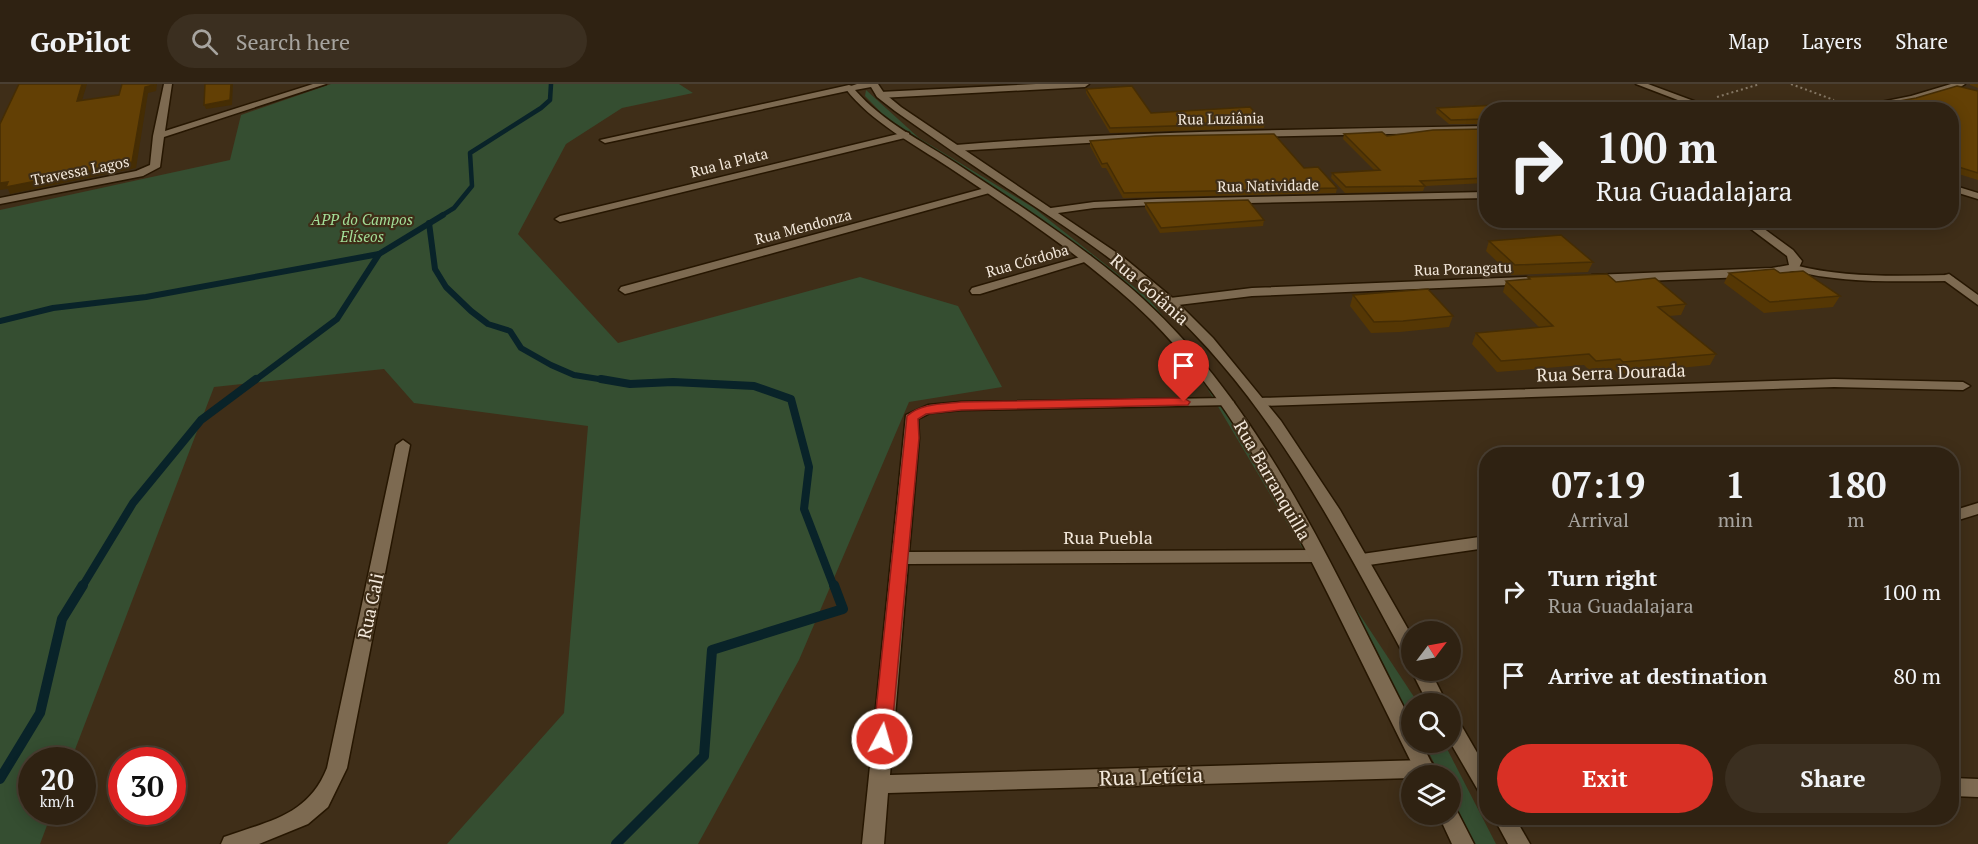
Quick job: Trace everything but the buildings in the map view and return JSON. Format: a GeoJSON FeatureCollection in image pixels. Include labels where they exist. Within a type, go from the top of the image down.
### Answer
{"type":"FeatureCollection","features":[{"type":"Feature","properties":{"kind":"street"},"geometry":{"type":"LineString","coordinates":[[168,84],[158,136],[322,84]]}},
{"type":"Feature","properties":{"kind":"street"},"geometry":{"type":"LineString","coordinates":[[605,140],[873,84]]}},
{"type":"Feature","properties":{"kind":"street","name":"Rua Goiânia"},"geometry":{"type":"LineString","coordinates":[[873,84],[880,95],[1111,254],[1174,306],[1260,402],[1296,452],[1362,560],[1401,633]]}},
{"type":"Feature","properties":{"kind":"street"},"geometry":{"type":"LineString","coordinates":[[880,95],[1085,84]]}},
{"type":"Feature","properties":{"kind":"street"},"geometry":{"type":"LineString","coordinates":[[1640,84],[1693,102]]}},
{"type":"Feature","properties":{"kind":"street"},"geometry":{"type":"LineString","coordinates":[[1889,102],[1958,85],[1970,91]]}},
{"type":"Feature","properties":{"kind":"street","name":"Rua Barranquilla"},"geometry":{"type":"LineString","coordinates":[[849,88],[858,100],[906,135],[989,189],[1087,258],[1156,317],[1227,402],[1266,459],[1422,765]]}},
{"type":"Feature","properties":{"kind":"street","name":"Rua Luziânia"},"geometry":{"type":"LineString","coordinates":[[956,148],[1067,138],[1194,133],[1479,129]]}},
{"type":"Feature","properties":{"kind":"street","name":"Rua la Plata"},"geometry":{"type":"LineString","coordinates":[[560,219],[906,135]]}},
{"type":"Feature","properties":{"kind":"street","name":"Travessa Lagos"},"geometry":{"type":"LineString","coordinates":[[0,201],[139,174],[155,167],[158,136]]}},
{"type":"Feature","properties":{"kind":"street","name":"Rua Mendonza"},"geometry":{"type":"LineString","coordinates":[[625,290],[989,189]]}},
{"type":"Feature","properties":{"kind":"street"},"geometry":{"type":"LineString","coordinates":[[1959,190],[1978,196]]}},
{"type":"Feature","properties":{"kind":"street","name":"Rua Natividade"},"geometry":{"type":"LineString","coordinates":[[1051,211],[1094,205],[1157,202],[1479,195]]}},
{"type":"Feature","properties":{"kind":"street"},"geometry":{"type":"LineString","coordinates":[[1583,279],[1772,272],[1794,268],[1797,263],[1795,258],[1755,228]]}},
{"type":"Feature","properties":{"kind":"street","name":"Rua Córdoba"},"geometry":{"type":"LineString","coordinates":[[976,291],[1087,258]]}},
{"type":"Feature","properties":{"kind":"street"},"geometry":{"type":"LineString","coordinates":[[1949,278],[1978,301]]}},
{"type":"Feature","properties":{"kind":"street","name":"Rua Porangatu"},"geometry":{"type":"LineString","coordinates":[[1156,317],[1174,306],[1221,294],[1535,281]]}},
{"type":"Feature","properties":{"kind":"street","name":"Rua Serra Dourada"},"geometry":{"type":"LineString","coordinates":[[1260,402],[1834,383],[1963,386]]}},
{"type":"Feature","properties":{"kind":"street"},"geometry":{"type":"LineString","coordinates":[[873,844],[912,438],[911,418],[916,414],[961,406],[1227,402]]}},
{"type":"Feature","properties":{"kind":"street","name":"Rua Cali"},"geometry":{"type":"LineString","coordinates":[[232,844],[295,819],[316,806],[331,783],[337,768],[403,445]]}},
{"type":"Feature","properties":{"kind":"street"},"geometry":{"type":"LineString","coordinates":[[1959,515],[1978,508]]}},
{"type":"Feature","properties":{"kind":"street"},"geometry":{"type":"LineString","coordinates":[[1362,560],[1479,543]]}},
{"type":"Feature","properties":{"kind":"street","name":"Rua Puebla"},"geometry":{"type":"LineString","coordinates":[[900,558],[1317,556]]}},
{"type":"Feature","properties":{"kind":"street"},"geometry":{"type":"LineString","coordinates":[[1461,740],[1479,768]]}},
{"type":"Feature","properties":{"kind":"street","name":"Rua Letícia"},"geometry":{"type":"LineString","coordinates":[[877,784],[1401,773]]}},
{"type":"Feature","properties":{"kind":"street"},"geometry":{"type":"LineString","coordinates":[[1959,787],[1978,788]]}},
{"type":"Feature","properties":{"kind":"street"},"geometry":{"type":"LineString","coordinates":[[1453,825],[1462,844]]}},
{"type":"Feature","properties":{"kind":"street"},"geometry":{"type":"LineString","coordinates":[[1508,825],[1519,844]]}},
{"type":"Feature","properties":{"kind":"lane"},"geometry":{"type":"LineString","coordinates":[[1794,268],[1814,275],[1834,277],[1949,278]]}},
{"type":"Feature","properties":{"kind":"path"},"geometry":{"type":"LineString","coordinates":[[1699,102],[1760,84]]}},
{"type":"Feature","properties":{"kind":"path"},"geometry":{"type":"LineString","coordinates":[[1791,84],[1833,102]]}},
{"type":"Feature","properties":{"kind":"green space","name":"APP do Campos Elíseos"},"geometry":{"type":"Polygon","coordinates":[[[331,84],[679,84],[693,93],[622,108],[566,144],[518,234],[618,343],[860,277],[958,306],[1002,387],[909,402],[799,660],[698,844],[447,844],[564,713],[588,426],[414,403],[384,369],[214,387],[76,747],[18,747],[18,825],[47,825],[40,844],[0,844],[0,210],[230,160],[241,115],[331,84]]]}},
{"type":"Feature","properties":{"kind":"green space"},"geometry":{"type":"Polygon","coordinates":[[[866,90],[919,138],[1034,208],[1148,298],[1219,384],[1304,530],[1401,677],[1401,681],[1404,681],[1411,693],[1401,693],[1401,706],[1293,533],[1207,388],[1138,301],[1096,267],[901,133],[865,96],[866,90]]]}},
{"type":"Feature","properties":{"kind":"green space"},"geometry":{"type":"Polygon","coordinates":[[[1429,753],[1449,753],[1455,765],[1435,765],[1429,753]]]}},
{"type":"Feature","properties":{"kind":"green space"},"geometry":{"type":"Polygon","coordinates":[[[1461,776],[1479,811],[1479,825],[1486,825],[1496,844],[1474,844],[1461,817],[1461,776]]]}},
{"type":"Feature","properties":{"kind":"waterway"},"geometry":{"type":"LineString","coordinates":[[441,216],[454,208],[472,186],[470,153],[541,108],[550,100],[551,84]]}},
{"type":"Feature","properties":{"kind":"waterway"},"geometry":{"type":"LineString","coordinates":[[429,223],[443,215]]}},
{"type":"Feature","properties":{"kind":"waterway"},"geometry":{"type":"LineString","coordinates":[[379,254],[429,223]]}},
{"type":"Feature","properties":{"kind":"waterway"},"geometry":{"type":"LineString","coordinates":[[429,223],[435,269],[446,287],[471,311],[488,324],[510,331],[521,348],[551,365],[574,375],[611,381]]}},
{"type":"Feature","properties":{"kind":"waterway"},"geometry":{"type":"LineString","coordinates":[[0,321],[53,308],[146,297],[379,254]]}},
{"type":"Feature","properties":{"kind":"waterway"},"geometry":{"type":"LineString","coordinates":[[254,381],[337,319],[379,254]]}},
{"type":"Feature","properties":{"kind":"waterway"},"geometry":{"type":"LineString","coordinates":[[82,587],[133,503],[201,420],[256,379]]}},
{"type":"Feature","properties":{"kind":"waterway"},"geometry":{"type":"LineString","coordinates":[[601,379],[630,384],[673,382],[754,386],[791,399],[809,467],[804,509],[834,587]]}},
{"type":"Feature","properties":{"kind":"waterway"},"geometry":{"type":"LineString","coordinates":[[0,779],[40,713],[62,619],[83,585]]}},
{"type":"Feature","properties":{"kind":"waterway"},"geometry":{"type":"LineString","coordinates":[[616,844],[704,756],[712,650],[843,609],[834,585]]}},
{"type":"Feature","properties":{"kind":"route"},"geometry":{"type":"LineString","coordinates":[[882,739],[912,438],[911,418],[918,412],[926,410],[961,406],[1020,403],[1184,402]]}}]}
